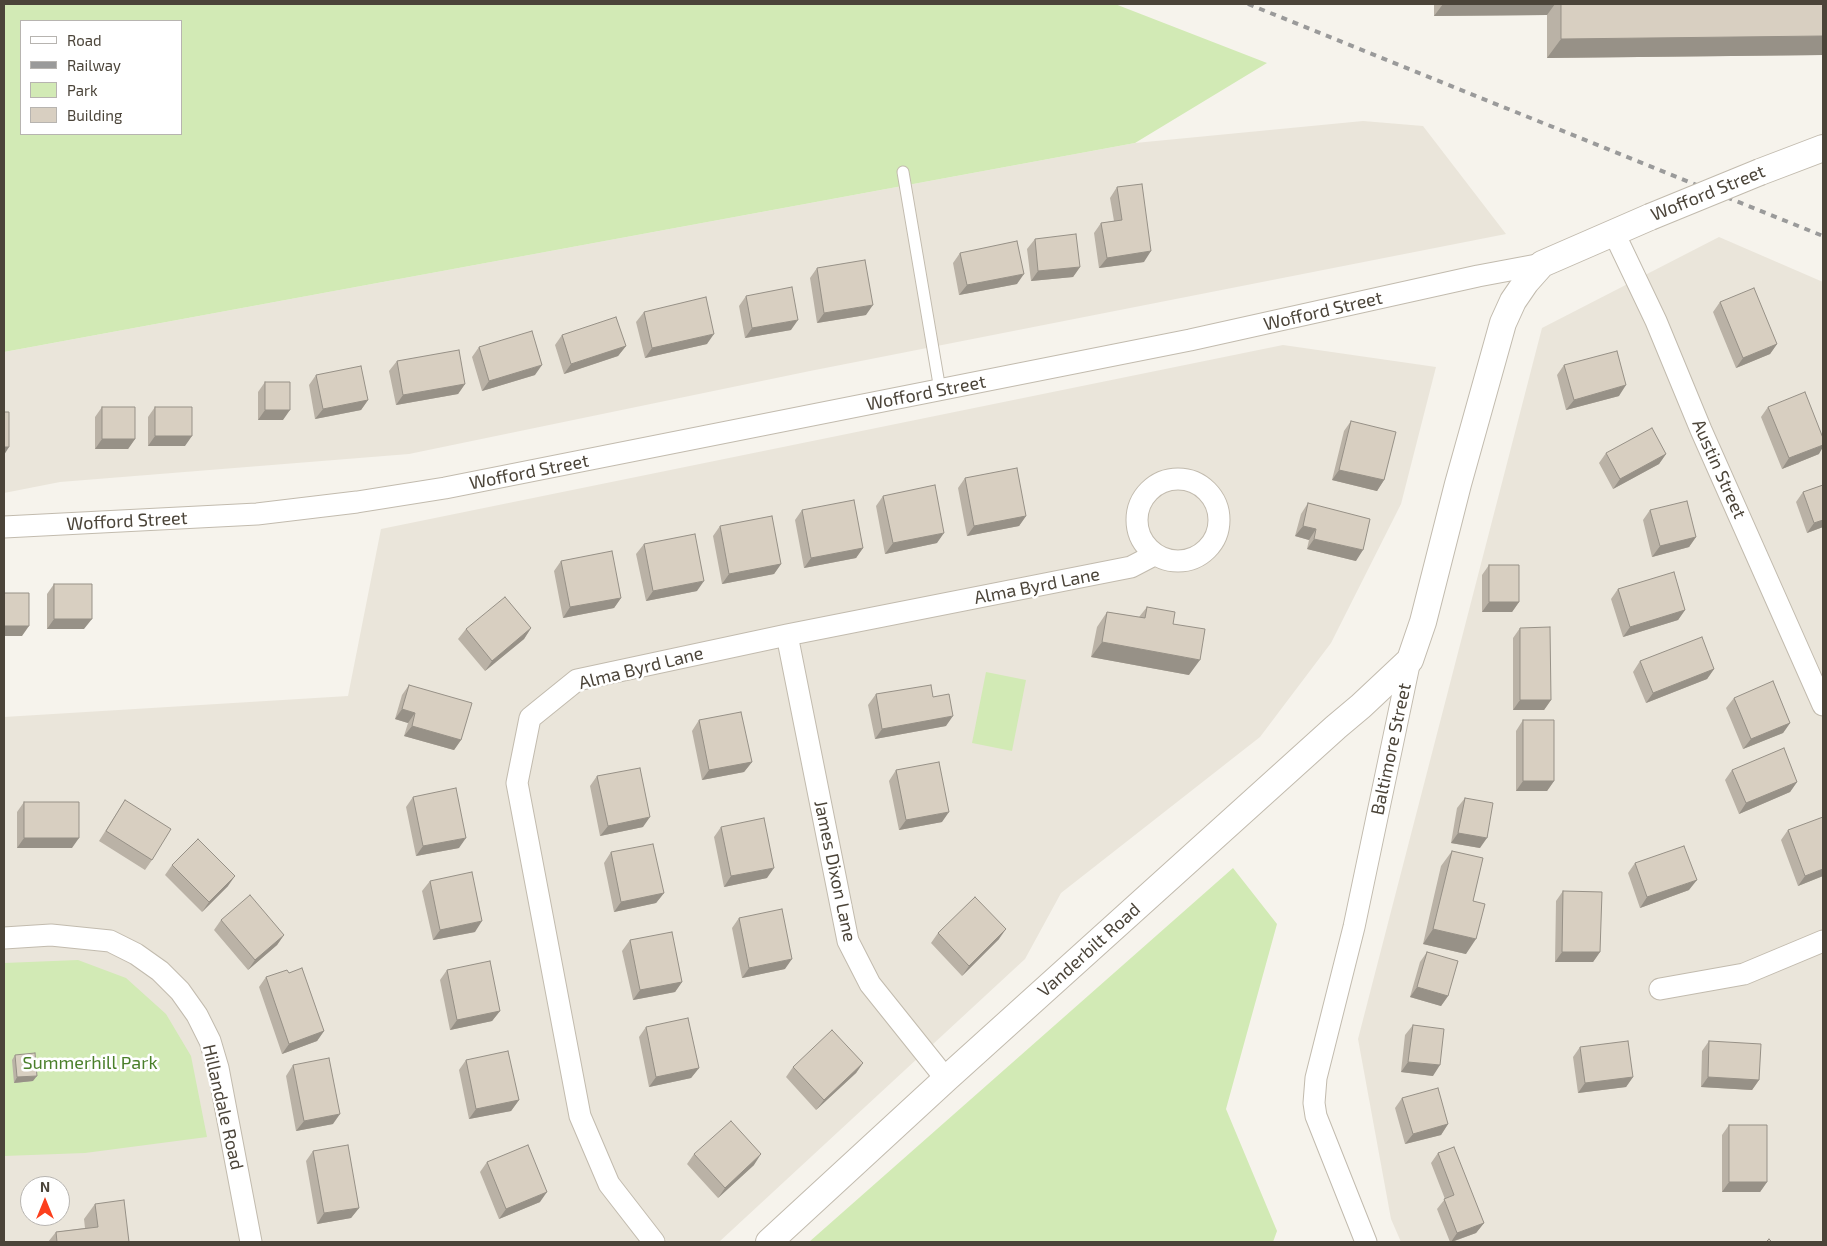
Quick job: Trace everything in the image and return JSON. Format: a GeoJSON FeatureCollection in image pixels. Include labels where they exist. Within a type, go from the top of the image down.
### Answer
{"type":"FeatureCollection","features":[{"type":"Feature","properties":{"kind":"street","name":"Wofford Street"},"geometry":{"type":"LineString","coordinates":[[4,527],[257,514],[357,502],[445,488],[583,462],[1190,340],[1478,276],[1542,264],[1650,217],[1823,148]]}},
{"type":"Feature","properties":{"kind":"street","name":"Austin Street"},"geometry":{"type":"LineString","coordinates":[[1614,233],[1656,321],[1701,430],[1823,705]]}},
{"type":"Feature","properties":{"kind":"street","name":"Baltimore Street"},"geometry":{"type":"LineString","coordinates":[[1366,1242],[1316,1116],[1314,1103],[1316,1078],[1354,927],[1410,660],[1424,622],[1458,484],[1503,323],[1513,301],[1542,264]]}},
{"type":"Feature","properties":{"kind":"street","name":"Alma Byrd Lane"},"geometry":{"type":"LineString","coordinates":[[654,1242],[609,1184],[580,1116],[517,783],[530,718],[577,680],[787,635],[1131,567],[1154,555]]}},
{"type":"Feature","properties":{"kind":"street","name":"James Dixon Lane"},"geometry":{"type":"LineString","coordinates":[[787,635],[848,941],[870,984],[946,1079]]}},
{"type":"Feature","properties":{"kind":"street","name":"Vanderbilt Road"},"geometry":{"type":"LineString","coordinates":[[769,1242],[946,1079],[1410,660]]}},
{"type":"Feature","properties":{"kind":"street","name":"Hillandale Road"},"geometry":{"type":"LineString","coordinates":[[4,938],[52,935],[110,941],[136,954],[160,971],[180,991],[197,1015],[210,1041],[218,1068],[251,1242]]}},
{"type":"Feature","properties":{"kind":"street"},"geometry":{"type":"LineString","coordinates":[[1660,989],[1744,974],[1823,941]]}},
{"type":"Feature","properties":{"kind":"lane"},"geometry":{"type":"LineString","coordinates":[[903,172],[940,390]]}},
{"type":"Feature","properties":{"kind":"shaded area"},"geometry":{"type":"Polygon","coordinates":[[[1363,121],[1423,126],[1506,234],[810,371],[409,454],[60,482],[4,493],[4,352],[1135,143],[1363,121]]]}},
{"type":"Feature","properties":{"kind":"shaded area"},"geometry":{"type":"Polygon","coordinates":[[[1719,237],[1823,282],[1823,1242],[1401,1242],[1391,1219],[1358,1039],[1542,328],[1719,237]]]}},
{"type":"Feature","properties":{"kind":"shaded area"},"geometry":{"type":"Polygon","coordinates":[[[1283,345],[1436,367],[1401,504],[1331,643],[1260,737],[1061,893],[1025,959],[719,1242],[4,1242],[4,717],[348,696],[381,529],[1283,345]]]}},
{"type":"Feature","properties":{"kind":"green space"},"geometry":{"type":"Polygon","coordinates":[[[4,4],[1115,4],[1267,63],[1135,143],[4,352],[4,4]]]}},
{"type":"Feature","properties":{"kind":"green space"},"geometry":{"type":"Polygon","coordinates":[[[986,672],[1026,680],[1012,751],[972,743],[986,672]]]}},
{"type":"Feature","properties":{"kind":"green space"},"geometry":{"type":"Polygon","coordinates":[[[1233,868],[1277,924],[1226,1109],[1277,1231],[1273,1242],[809,1242],[1233,868]]]}},
{"type":"Feature","properties":{"kind":"green space","name":"Summerhill Park"},"geometry":{"type":"Polygon","coordinates":[[[78,960],[126,978],[166,1014],[191,1056],[207,1137],[85,1153],[4,1156],[4,963],[78,960]]]}},
{"type":"Feature","properties":{"kind":"building"},"geometry":{"type":"Polygon","coordinates":[[[1561,4],[1823,4],[1823,36],[1561,39],[1561,4]]]}},
{"type":"Feature","properties":{"kind":"building"},"geometry":{"type":"Polygon","coordinates":[[[1142,184],[1151,251],[1107,258],[1101,223],[1122,220],[1117,187],[1142,184]]]}},
{"type":"Feature","properties":{"kind":"building"},"geometry":{"type":"Polygon","coordinates":[[[1076,234],[1080,267],[1038,271],[1035,239],[1076,234]]]}},
{"type":"Feature","properties":{"kind":"building"},"geometry":{"type":"Polygon","coordinates":[[[1017,241],[1024,274],[967,285],[960,253],[1017,241]]]}},
{"type":"Feature","properties":{"kind":"building"},"geometry":{"type":"Polygon","coordinates":[[[865,260],[873,305],[824,313],[817,268],[865,260]]]}},
{"type":"Feature","properties":{"kind":"building"},"geometry":{"type":"Polygon","coordinates":[[[792,287],[798,320],[752,328],[746,296],[792,287]]]}},
{"type":"Feature","properties":{"kind":"building"},"geometry":{"type":"Polygon","coordinates":[[[1754,288],[1777,344],[1743,358],[1720,302],[1754,288]]]}},
{"type":"Feature","properties":{"kind":"building"},"geometry":{"type":"Polygon","coordinates":[[[706,297],[714,334],[652,348],[644,312],[706,297]]]}},
{"type":"Feature","properties":{"kind":"building"},"geometry":{"type":"Polygon","coordinates":[[[616,317],[626,346],[571,364],[562,335],[616,317]]]}},
{"type":"Feature","properties":{"kind":"building"},"geometry":{"type":"Polygon","coordinates":[[[532,331],[542,365],[489,381],[479,347],[532,331]]]}},
{"type":"Feature","properties":{"kind":"building"},"geometry":{"type":"Polygon","coordinates":[[[459,350],[465,384],[403,395],[397,361],[459,350]]]}},
{"type":"Feature","properties":{"kind":"building"},"geometry":{"type":"Polygon","coordinates":[[[1617,351],[1626,385],[1574,400],[1564,365],[1617,351]]]}},
{"type":"Feature","properties":{"kind":"building"},"geometry":{"type":"Polygon","coordinates":[[[361,366],[368,400],[323,409],[316,375],[361,366]]]}},
{"type":"Feature","properties":{"kind":"building"},"geometry":{"type":"Polygon","coordinates":[[[265,382],[290,382],[290,410],[265,410],[265,382]]]}},
{"type":"Feature","properties":{"kind":"building"},"geometry":{"type":"Polygon","coordinates":[[[1805,392],[1823,438],[1823,445],[1789,458],[1768,407],[1805,392]]]}},
{"type":"Feature","properties":{"kind":"building"},"geometry":{"type":"Polygon","coordinates":[[[102,407],[135,407],[135,439],[102,439],[102,407]]]}},
{"type":"Feature","properties":{"kind":"building"},"geometry":{"type":"Polygon","coordinates":[[[155,407],[192,407],[192,436],[155,436],[155,407]]]}},
{"type":"Feature","properties":{"kind":"building"},"geometry":{"type":"Polygon","coordinates":[[[4,412],[9,412],[9,447],[4,447],[4,412]]]}},
{"type":"Feature","properties":{"kind":"building"},"geometry":{"type":"Polygon","coordinates":[[[1351,421],[1396,432],[1384,480],[1339,470],[1351,421]]]}},
{"type":"Feature","properties":{"kind":"building"},"geometry":{"type":"Polygon","coordinates":[[[1652,428],[1666,454],[1620,479],[1606,453],[1652,428]]]}},
{"type":"Feature","properties":{"kind":"building"},"geometry":{"type":"Polygon","coordinates":[[[1017,468],[1026,516],[974,526],[965,478],[1017,468]]]}},
{"type":"Feature","properties":{"kind":"building"},"geometry":{"type":"Polygon","coordinates":[[[935,485],[944,533],[893,543],[883,496],[935,485]]]}},
{"type":"Feature","properties":{"kind":"building"},"geometry":{"type":"Polygon","coordinates":[[[1823,485],[1823,520],[1814,523],[1803,492],[1823,485]]]}},
{"type":"Feature","properties":{"kind":"building"},"geometry":{"type":"Polygon","coordinates":[[[854,500],[863,548],[811,558],[802,510],[854,500]]]}},
{"type":"Feature","properties":{"kind":"building"},"geometry":{"type":"Polygon","coordinates":[[[1687,501],[1696,537],[1660,546],[1650,510],[1687,501]]]}},
{"type":"Feature","properties":{"kind":"building"},"geometry":{"type":"Polygon","coordinates":[[[1308,503],[1370,519],[1363,550],[1314,539],[1316,529],[1303,526],[1308,503]]]}},
{"type":"Feature","properties":{"kind":"building"},"geometry":{"type":"Polygon","coordinates":[[[772,516],[781,564],[729,574],[720,526],[772,516]]]}},
{"type":"Feature","properties":{"kind":"building"},"geometry":{"type":"Polygon","coordinates":[[[695,534],[704,581],[653,591],[644,544],[695,534]]]}},
{"type":"Feature","properties":{"kind":"building"},"geometry":{"type":"Polygon","coordinates":[[[612,551],[621,598],[570,607],[561,561],[612,551]]]}},
{"type":"Feature","properties":{"kind":"building"},"geometry":{"type":"Polygon","coordinates":[[[1489,565],[1519,565],[1519,602],[1489,602],[1489,565]]]}},
{"type":"Feature","properties":{"kind":"building"},"geometry":{"type":"Polygon","coordinates":[[[1674,572],[1685,610],[1630,627],[1618,589],[1674,572]]]}},
{"type":"Feature","properties":{"kind":"building"},"geometry":{"type":"Polygon","coordinates":[[[54,584],[92,584],[92,619],[54,619],[54,584]]]}},
{"type":"Feature","properties":{"kind":"building"},"geometry":{"type":"Polygon","coordinates":[[[4,593],[29,593],[29,626],[4,626],[4,593]]]}},
{"type":"Feature","properties":{"kind":"building"},"geometry":{"type":"Polygon","coordinates":[[[505,597],[531,628],[492,661],[466,629],[505,597]]]}},
{"type":"Feature","properties":{"kind":"building"},"geometry":{"type":"Polygon","coordinates":[[[1147,607],[1175,612],[1173,624],[1205,629],[1200,660],[1102,642],[1107,612],[1145,618],[1147,607]]]}},
{"type":"Feature","properties":{"kind":"building"},"geometry":{"type":"Polygon","coordinates":[[[1550,627],[1551,700],[1520,700],[1520,628],[1550,627]]]}},
{"type":"Feature","properties":{"kind":"building"},"geometry":{"type":"Polygon","coordinates":[[[1702,637],[1714,669],[1653,693],[1640,661],[1702,637]]]}},
{"type":"Feature","properties":{"kind":"building"},"geometry":{"type":"Polygon","coordinates":[[[1773,681],[1790,723],[1751,739],[1734,698],[1773,681]]]}},
{"type":"Feature","properties":{"kind":"building"},"geometry":{"type":"Polygon","coordinates":[[[409,685],[472,703],[461,740],[412,726],[415,713],[402,709],[409,685]]]}},
{"type":"Feature","properties":{"kind":"building"},"geometry":{"type":"Polygon","coordinates":[[[931,685],[933,697],[949,694],[953,716],[882,729],[876,694],[931,685]]]}},
{"type":"Feature","properties":{"kind":"building"},"geometry":{"type":"Polygon","coordinates":[[[741,712],[752,762],[709,770],[699,720],[741,712]]]}},
{"type":"Feature","properties":{"kind":"building"},"geometry":{"type":"Polygon","coordinates":[[[1523,720],[1554,720],[1554,781],[1523,781],[1523,720]]]}},
{"type":"Feature","properties":{"kind":"building"},"geometry":{"type":"Polygon","coordinates":[[[1784,748],[1797,782],[1746,803],[1732,770],[1784,748]]]}},
{"type":"Feature","properties":{"kind":"building"},"geometry":{"type":"Polygon","coordinates":[[[939,762],[949,812],[906,820],[896,770],[939,762]]]}},
{"type":"Feature","properties":{"kind":"building"},"geometry":{"type":"Polygon","coordinates":[[[640,768],[650,817],[608,826],[597,776],[640,768]]]}},
{"type":"Feature","properties":{"kind":"building"},"geometry":{"type":"Polygon","coordinates":[[[456,788],[466,838],[423,846],[413,797],[456,788]]]}},
{"type":"Feature","properties":{"kind":"building"},"geometry":{"type":"Polygon","coordinates":[[[1465,798],[1493,803],[1487,838],[1458,833],[1465,798]]]}},
{"type":"Feature","properties":{"kind":"building"},"geometry":{"type":"Polygon","coordinates":[[[125,800],[171,829],[152,860],[106,831],[125,800]]]}},
{"type":"Feature","properties":{"kind":"building"},"geometry":{"type":"Polygon","coordinates":[[[24,802],[79,802],[79,838],[24,838],[24,802]]]}},
{"type":"Feature","properties":{"kind":"building"},"geometry":{"type":"Polygon","coordinates":[[[1823,817],[1823,869],[1805,876],[1788,830],[1823,817]]]}},
{"type":"Feature","properties":{"kind":"building"},"geometry":{"type":"Polygon","coordinates":[[[764,818],[774,868],[731,876],[721,827],[764,818]]]}},
{"type":"Feature","properties":{"kind":"building"},"geometry":{"type":"Polygon","coordinates":[[[198,839],[235,876],[209,902],[172,865],[198,839]]]}},
{"type":"Feature","properties":{"kind":"building"},"geometry":{"type":"Polygon","coordinates":[[[653,844],[664,893],[621,902],[611,852],[653,844]]]}},
{"type":"Feature","properties":{"kind":"building"},"geometry":{"type":"Polygon","coordinates":[[[1684,846],[1697,880],[1647,897],[1635,863],[1684,846]]]}},
{"type":"Feature","properties":{"kind":"building"},"geometry":{"type":"Polygon","coordinates":[[[1452,851],[1483,858],[1473,901],[1485,904],[1476,939],[1433,929],[1452,851]]]}},
{"type":"Feature","properties":{"kind":"building"},"geometry":{"type":"Polygon","coordinates":[[[472,872],[482,921],[440,930],[430,881],[472,872]]]}},
{"type":"Feature","properties":{"kind":"building"},"geometry":{"type":"Polygon","coordinates":[[[1563,891],[1602,892],[1600,952],[1562,952],[1563,891]]]}},
{"type":"Feature","properties":{"kind":"building"},"geometry":{"type":"Polygon","coordinates":[[[250,895],[284,935],[255,960],[221,920],[250,895]]]}},
{"type":"Feature","properties":{"kind":"building"},"geometry":{"type":"Polygon","coordinates":[[[975,897],[1006,929],[969,966],[938,933],[975,897]]]}},
{"type":"Feature","properties":{"kind":"building"},"geometry":{"type":"Polygon","coordinates":[[[782,909],[792,959],[749,968],[739,918],[782,909]]]}},
{"type":"Feature","properties":{"kind":"building"},"geometry":{"type":"Polygon","coordinates":[[[672,932],[682,982],[640,990],[630,940],[672,932]]]}},
{"type":"Feature","properties":{"kind":"building"},"geometry":{"type":"Polygon","coordinates":[[[1427,952],[1458,961],[1448,996],[1417,987],[1427,952]]]}},
{"type":"Feature","properties":{"kind":"building"},"geometry":{"type":"Polygon","coordinates":[[[490,961],[500,1011],[457,1020],[447,970],[490,961]]]}},
{"type":"Feature","properties":{"kind":"building"},"geometry":{"type":"Polygon","coordinates":[[[302,968],[324,1031],[289,1044],[266,977],[287,970],[289,973],[302,968]]]}},
{"type":"Feature","properties":{"kind":"building"},"geometry":{"type":"Polygon","coordinates":[[[688,1018],[699,1068],[656,1077],[646,1027],[688,1018]]]}},
{"type":"Feature","properties":{"kind":"building"},"geometry":{"type":"Polygon","coordinates":[[[1413,1025],[1444,1029],[1440,1065],[1408,1062],[1413,1025]]]}},
{"type":"Feature","properties":{"kind":"building"},"geometry":{"type":"Polygon","coordinates":[[[832,1030],[863,1063],[824,1100],[793,1067],[832,1030]]]}},
{"type":"Feature","properties":{"kind":"building"},"geometry":{"type":"Polygon","coordinates":[[[1628,1041],[1633,1077],[1585,1083],[1580,1047],[1628,1041]]]}},
{"type":"Feature","properties":{"kind":"building"},"geometry":{"type":"Polygon","coordinates":[[[1709,1041],[1761,1044],[1759,1080],[1708,1077],[1709,1041]]]}},
{"type":"Feature","properties":{"kind":"building"},"geometry":{"type":"Polygon","coordinates":[[[508,1051],[519,1100],[476,1109],[466,1060],[508,1051]]]}},
{"type":"Feature","properties":{"kind":"building"},"geometry":{"type":"Polygon","coordinates":[[[35,1053],[37,1076],[17,1077],[15,1055],[35,1053]]]}},
{"type":"Feature","properties":{"kind":"building"},"geometry":{"type":"Polygon","coordinates":[[[329,1058],[340,1114],[304,1121],[293,1065],[329,1058]]]}},
{"type":"Feature","properties":{"kind":"building"},"geometry":{"type":"Polygon","coordinates":[[[1438,1088],[1448,1124],[1413,1134],[1402,1098],[1438,1088]]]}},
{"type":"Feature","properties":{"kind":"building"},"geometry":{"type":"Polygon","coordinates":[[[731,1121],[761,1154],[725,1188],[694,1154],[731,1121]]]}},
{"type":"Feature","properties":{"kind":"building"},"geometry":{"type":"Polygon","coordinates":[[[1729,1125],[1767,1125],[1767,1182],[1729,1182],[1729,1125]]]}},
{"type":"Feature","properties":{"kind":"building"},"geometry":{"type":"Polygon","coordinates":[[[348,1145],[359,1208],[324,1213],[313,1151],[348,1145]]]}},
{"type":"Feature","properties":{"kind":"building"},"geometry":{"type":"Polygon","coordinates":[[[528,1145],[547,1192],[506,1209],[487,1162],[528,1145]]]}},
{"type":"Feature","properties":{"kind":"building"},"geometry":{"type":"Polygon","coordinates":[[[1454,1147],[1484,1223],[1457,1233],[1444,1199],[1454,1195],[1438,1153],[1454,1147]]]}},
{"type":"Feature","properties":{"kind":"building"},"geometry":{"type":"Polygon","coordinates":[[[124,1200],[129,1242],[57,1242],[56,1232],[98,1227],[95,1204],[124,1200]]]}},
{"type":"Feature","properties":{"kind":"railway"},"geometry":{"type":"LineString","coordinates":[[1248,4],[1823,236]]}}]}
